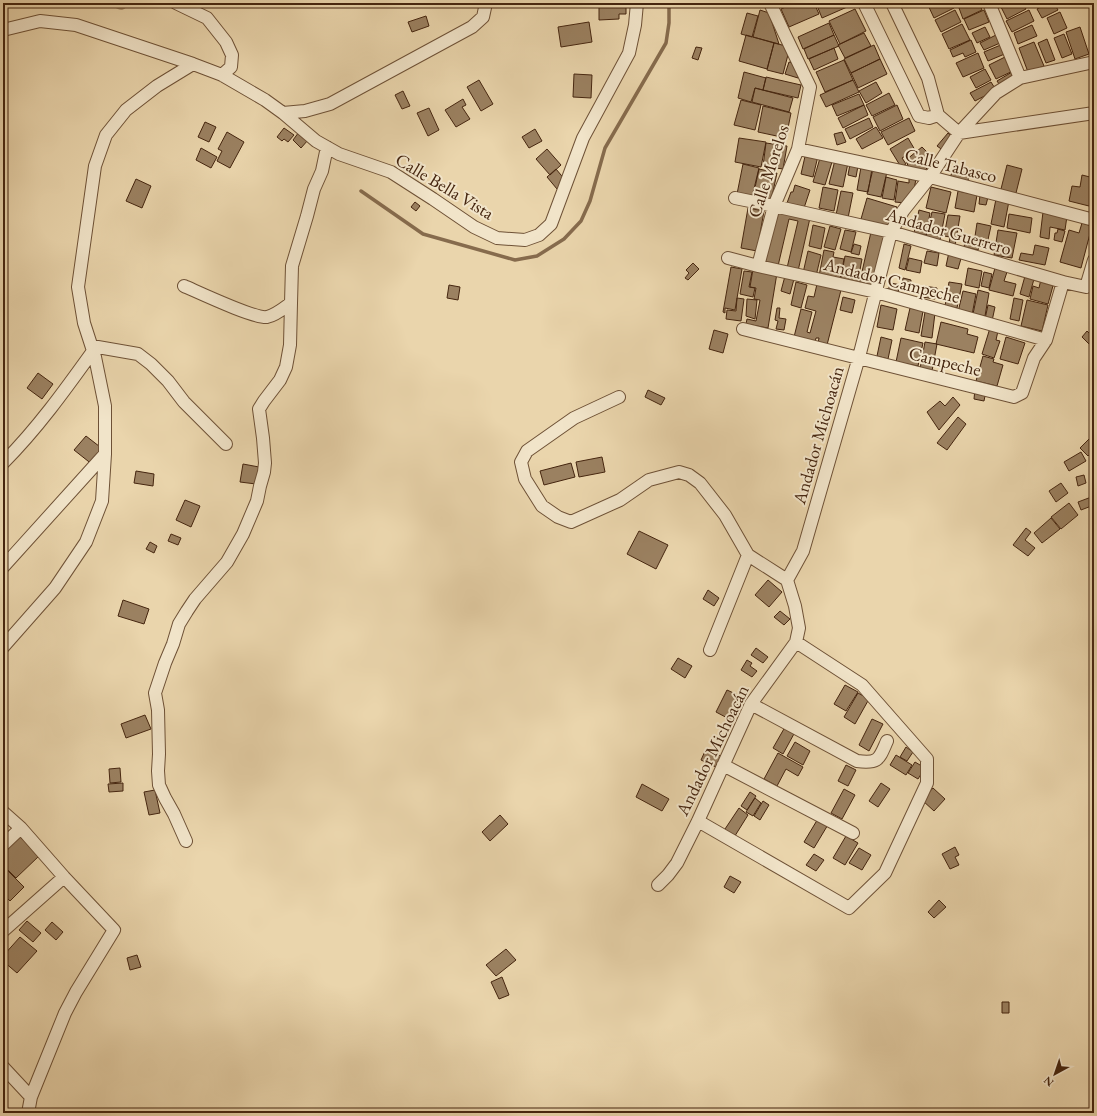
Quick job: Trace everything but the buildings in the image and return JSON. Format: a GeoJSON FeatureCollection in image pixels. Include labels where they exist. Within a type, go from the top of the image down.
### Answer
{"type":"FeatureCollection","features":[{"type":"Feature","properties":{"kind":"street"},"geometry":{"type":"LineString","coordinates":[[176,3],[207,18],[226,42],[232,55],[231,67],[222,75]]}},
{"type":"Feature","properties":{"kind":"street"},"geometry":{"type":"LineString","coordinates":[[283,113],[305,111],[330,104],[452,38],[472,27],[483,17],[486,3]]}},
{"type":"Feature","properties":{"kind":"street","name":"Calle Bella Vista"},"geometry":{"type":"LineString","coordinates":[[3,30],[40,21],[76,25],[222,75],[265,100],[316,141],[339,154],[391,172],[474,228],[497,238],[525,240],[539,235],[551,224],[584,138],[629,53],[635,25],[637,3]]}},
{"type":"Feature","properties":{"kind":"street","name":"Calle Morelos"},"geometry":{"type":"LineString","coordinates":[[758,266],[774,206],[798,149],[810,87],[770,3]]}},
{"type":"Feature","properties":{"kind":"street"},"geometry":{"type":"LineString","coordinates":[[864,3],[919,116],[929,118],[938,115]]}},
{"type":"Feature","properties":{"kind":"street"},"geometry":{"type":"LineString","coordinates":[[892,3],[928,78],[938,115],[959,133],[1094,113]]}},
{"type":"Feature","properties":{"kind":"street"},"geometry":{"type":"LineString","coordinates":[[989,3],[1020,78]]}},
{"type":"Feature","properties":{"kind":"street","name":"Andador Michoacán"},"geometry":{"type":"LineString","coordinates":[[787,580],[803,550],[859,357],[891,232],[903,211],[930,177],[959,133],[996,93],[1020,78],[1094,62]]}},
{"type":"Feature","properties":{"kind":"street"},"geometry":{"type":"LineString","coordinates":[[3,647],[55,588],[86,542],[102,501],[105,454],[105,406],[93,348],[84,323],[78,287],[95,166],[106,135],[126,110],[157,86],[193,64]]}},
{"type":"Feature","properties":{"kind":"street"},"geometry":{"type":"LineString","coordinates":[[186,840],[159,785],[158,710],[155,693],[179,624],[195,599],[227,562],[243,534],[257,501],[265,463],[259,409],[280,380],[286,366],[290,345],[292,266],[308,216],[314,189],[322,171],[327,147]]}},
{"type":"Feature","properties":{"kind":"street","name":"Calle Tabasco"},"geometry":{"type":"LineString","coordinates":[[798,149],[930,177],[1094,220]]}},
{"type":"Feature","properties":{"kind":"street","name":"Andador Guerrero"},"geometry":{"type":"LineString","coordinates":[[735,198],[891,232],[1063,282],[1086,287],[1094,260]]}},
{"type":"Feature","properties":{"kind":"street","name":"Andador Campeche"},"geometry":{"type":"LineString","coordinates":[[728,258],[876,292],[1046,340]]}},
{"type":"Feature","properties":{"kind":"street","name":"Campeche"},"geometry":{"type":"LineString","coordinates":[[743,329],[1014,397],[1022,393],[1034,358],[1046,340],[1063,282]]}},
{"type":"Feature","properties":{"kind":"street"},"geometry":{"type":"LineString","coordinates":[[184,286],[254,315],[267,317],[278,312],[291,303]]}},
{"type":"Feature","properties":{"kind":"street"},"geometry":{"type":"LineString","coordinates":[[93,348],[138,354],[151,364],[168,381],[184,402],[226,444]]}},
{"type":"Feature","properties":{"kind":"street"},"geometry":{"type":"LineString","coordinates":[[3,463],[17,449],[63,392],[93,348]]}},
{"type":"Feature","properties":{"kind":"street"},"geometry":{"type":"LineString","coordinates":[[619,397],[574,418],[527,451],[521,462],[525,479],[542,506],[558,517],[571,522],[620,500],[649,480],[679,472],[689,475],[700,483],[725,515],[748,555],[787,580],[795,606],[799,628],[796,642],[862,685],[927,759],[927,782],[885,873],[848,908],[698,821]]}},
{"type":"Feature","properties":{"kind":"street"},"geometry":{"type":"LineString","coordinates":[[3,567],[105,454]]}},
{"type":"Feature","properties":{"kind":"street"},"geometry":{"type":"LineString","coordinates":[[710,650],[748,555]]}},
{"type":"Feature","properties":{"kind":"street","name":"Andador Michoacán"},"geometry":{"type":"LineString","coordinates":[[658,885],[677,863],[698,821],[751,704],[796,642]]}},
{"type":"Feature","properties":{"kind":"street"},"geometry":{"type":"LineString","coordinates":[[751,704],[858,761],[870,762],[880,757],[888,741]]}},
{"type":"Feature","properties":{"kind":"street"},"geometry":{"type":"LineString","coordinates":[[723,765],[853,834]]}},
{"type":"Feature","properties":{"kind":"street"},"geometry":{"type":"LineString","coordinates":[[3,812],[21,828],[64,877],[114,930],[64,1013],[31,1097],[28,1113]]}},
{"type":"Feature","properties":{"kind":"street"},"geometry":{"type":"LineString","coordinates":[[3,845],[21,828]]}},
{"type":"Feature","properties":{"kind":"street"},"geometry":{"type":"LineString","coordinates":[[3,931],[64,877]]}},
{"type":"Feature","properties":{"kind":"street"},"geometry":{"type":"LineString","coordinates":[[3,1067],[31,1097]]}},
{"type":"Feature","properties":{"kind":"waterway"},"geometry":{"type":"LineString","coordinates":[[361,191],[423,234],[515,260],[537,256],[564,239],[581,221],[590,201],[605,148],[666,43],[669,23],[669,3]]}}]}
